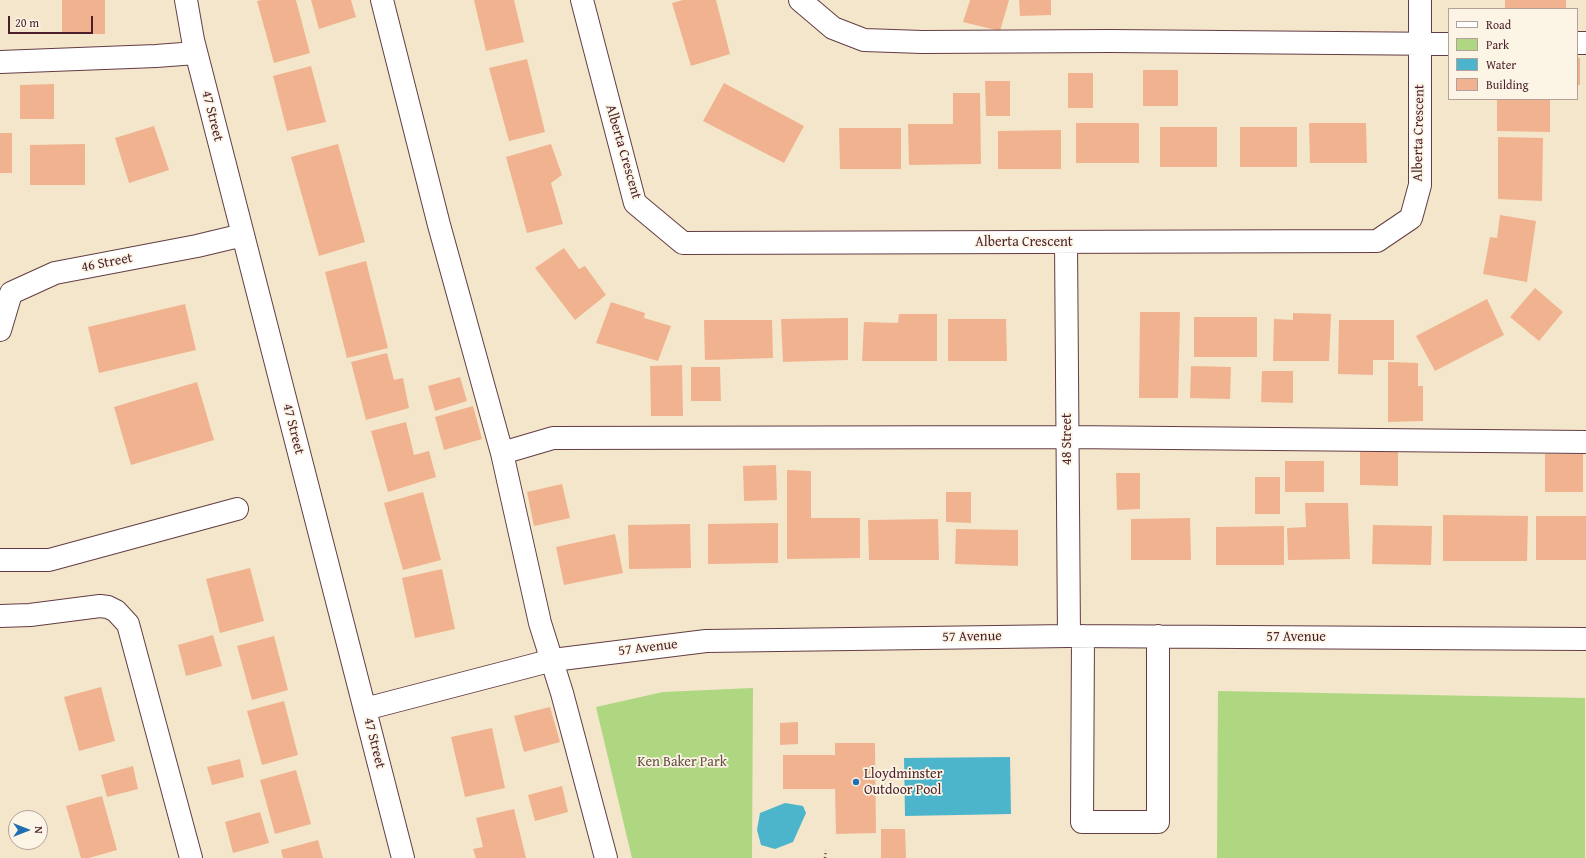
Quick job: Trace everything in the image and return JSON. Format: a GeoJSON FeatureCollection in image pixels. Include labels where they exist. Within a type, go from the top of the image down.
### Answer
{"type":"FeatureCollection","features":[{"type":"Feature","properties":{"kind":"street","name":"47 Street"},"geometry":{"type":"LineString","coordinates":[[186,0],[196,53],[403,858]]}},
{"type":"Feature","properties":{"kind":"street"},"geometry":{"type":"LineString","coordinates":[[382,0],[439,225],[502,453],[540,623],[552,660],[606,858]]}},
{"type":"Feature","properties":{"kind":"street","name":"Alberta Crescent"},"geometry":{"type":"LineString","coordinates":[[582,0],[635,203],[683,243],[1377,241],[1411,218],[1420,185],[1420,0]]}},
{"type":"Feature","properties":{"kind":"street"},"geometry":{"type":"LineString","coordinates":[[800,0],[833,28],[864,40],[922,42],[1118,41],[1448,44]]}},
{"type":"Feature","properties":{"kind":"street"},"geometry":{"type":"LineString","coordinates":[[0,62],[196,53]]}},
{"type":"Feature","properties":{"kind":"street","name":"46 Street"},"geometry":{"type":"LineString","coordinates":[[0,330],[11,294],[55,273],[197,246],[243,235]]}},
{"type":"Feature","properties":{"kind":"street","name":"48 Street"},"geometry":{"type":"LineString","coordinates":[[1066,242],[1067,437],[1076,636],[1082,822],[1158,822],[1158,636]]}},
{"type":"Feature","properties":{"kind":"street"},"geometry":{"type":"LineString","coordinates":[[502,453],[554,438],[1067,437],[1586,442]]}},
{"type":"Feature","properties":{"kind":"street"},"geometry":{"type":"LineString","coordinates":[[0,560],[48,560],[237,509]]}},
{"type":"Feature","properties":{"kind":"street"},"geometry":{"type":"LineString","coordinates":[[0,616],[30,615],[100,606],[108,607],[116,611],[128,624],[191,858]]}},
{"type":"Feature","properties":{"kind":"street","name":"57 Avenue"},"geometry":{"type":"LineString","coordinates":[[365,709],[552,660],[706,641],[1076,636],[1586,638]]}},
{"type":"Feature","properties":{"kind":"path"},"geometry":{"type":"LineString","coordinates":[[825,858],[826,850]]}},
{"type":"Feature","properties":{"kind":"green space","name":"Ken Baker Park"},"geometry":{"type":"Polygon","coordinates":[[[753,688],[752,858],[632,858],[596,707],[663,692],[753,688]]]}},
{"type":"Feature","properties":{"kind":"green space"},"geometry":{"type":"Polygon","coordinates":[[[1218,691],[1585,698],[1585,858],[1217,858],[1218,691]]]}},
{"type":"Feature","properties":{"kind":"water"},"geometry":{"type":"Polygon","coordinates":[[[1010,757],[1011,814],[905,816],[904,758],[1010,757]]]}},
{"type":"Feature","properties":{"kind":"water"},"geometry":{"type":"Polygon","coordinates":[[[785,803],[803,806],[806,813],[793,842],[775,849],[761,845],[757,830],[760,813],[785,803]]]}},
{"type":"Feature","properties":{"kind":"building"},"geometry":{"type":"Polygon","coordinates":[[[62,0],[105,0],[105,34],[62,34],[62,0]]]}},
{"type":"Feature","properties":{"kind":"building"},"geometry":{"type":"Polygon","coordinates":[[[296,0],[310,53],[274,63],[257,1],[296,0]]]}},
{"type":"Feature","properties":{"kind":"building"},"geometry":{"type":"Polygon","coordinates":[[[311,0],[351,0],[356,17],[319,29],[311,0]]]}},
{"type":"Feature","properties":{"kind":"building"},"geometry":{"type":"Polygon","coordinates":[[[474,0],[514,0],[524,42],[486,51],[474,0]]]}},
{"type":"Feature","properties":{"kind":"building"},"geometry":{"type":"Polygon","coordinates":[[[683,0],[716,0],[730,54],[691,66],[672,3],[683,0]]]}},
{"type":"Feature","properties":{"kind":"building"},"geometry":{"type":"Polygon","coordinates":[[[970,0],[1009,0],[1000,31],[963,22],[970,0]]]}},
{"type":"Feature","properties":{"kind":"building"},"geometry":{"type":"Polygon","coordinates":[[[1019,0],[1051,0],[1051,15],[1020,16],[1019,0]]]}},
{"type":"Feature","properties":{"kind":"building"},"geometry":{"type":"Polygon","coordinates":[[[1505,0],[1566,0],[1566,8],[1505,8],[1505,0]]]}},
{"type":"Feature","properties":{"kind":"building"},"geometry":{"type":"Polygon","coordinates":[[[1578,58],[1580,58],[1580,85],[1578,85],[1578,58]]]}},
{"type":"Feature","properties":{"kind":"building"},"geometry":{"type":"Polygon","coordinates":[[[527,59],[545,132],[509,141],[489,68],[527,59]]]}},
{"type":"Feature","properties":{"kind":"building"},"geometry":{"type":"Polygon","coordinates":[[[311,66],[326,122],[287,131],[273,76],[311,66]]]}},
{"type":"Feature","properties":{"kind":"building"},"geometry":{"type":"Polygon","coordinates":[[[1143,70],[1178,70],[1178,106],[1143,106],[1143,70]]]}},
{"type":"Feature","properties":{"kind":"building"},"geometry":{"type":"Polygon","coordinates":[[[1068,73],[1093,73],[1093,108],[1068,108],[1068,73]]]}},
{"type":"Feature","properties":{"kind":"building"},"geometry":{"type":"Polygon","coordinates":[[[985,81],[1010,81],[1010,116],[986,116],[985,81]]]}},
{"type":"Feature","properties":{"kind":"building"},"geometry":{"type":"Polygon","coordinates":[[[724,83],[804,126],[784,163],[703,121],[724,83]]]}},
{"type":"Feature","properties":{"kind":"building"},"geometry":{"type":"Polygon","coordinates":[[[54,84],[54,119],[20,119],[20,85],[54,84]]]}},
{"type":"Feature","properties":{"kind":"building"},"geometry":{"type":"Polygon","coordinates":[[[953,93],[980,93],[981,164],[909,165],[908,124],[953,124],[953,93]]]}},
{"type":"Feature","properties":{"kind":"building"},"geometry":{"type":"Polygon","coordinates":[[[1497,100],[1550,100],[1550,132],[1497,131],[1497,100]]]}},
{"type":"Feature","properties":{"kind":"building"},"geometry":{"type":"Polygon","coordinates":[[[1076,123],[1139,123],[1139,163],[1076,163],[1076,123]]]}},
{"type":"Feature","properties":{"kind":"building"},"geometry":{"type":"Polygon","coordinates":[[[1309,123],[1366,123],[1367,163],[1310,163],[1309,123]]]}},
{"type":"Feature","properties":{"kind":"building"},"geometry":{"type":"Polygon","coordinates":[[[154,126],[169,170],[129,183],[115,138],[154,126]]]}},
{"type":"Feature","properties":{"kind":"building"},"geometry":{"type":"Polygon","coordinates":[[[1160,127],[1217,127],[1217,167],[1160,167],[1160,127]]]}},
{"type":"Feature","properties":{"kind":"building"},"geometry":{"type":"Polygon","coordinates":[[[1240,127],[1297,127],[1297,167],[1240,167],[1240,127]]]}},
{"type":"Feature","properties":{"kind":"building"},"geometry":{"type":"Polygon","coordinates":[[[839,128],[901,128],[901,169],[840,169],[839,128]]]}},
{"type":"Feature","properties":{"kind":"building"},"geometry":{"type":"Polygon","coordinates":[[[1061,130],[1061,169],[998,169],[998,131],[1061,130]]]}},
{"type":"Feature","properties":{"kind":"building"},"geometry":{"type":"Polygon","coordinates":[[[0,133],[12,133],[12,173],[0,173],[0,133]]]}},
{"type":"Feature","properties":{"kind":"building"},"geometry":{"type":"Polygon","coordinates":[[[1498,137],[1543,138],[1542,201],[1498,199],[1498,137]]]}},
{"type":"Feature","properties":{"kind":"building"},"geometry":{"type":"Polygon","coordinates":[[[85,144],[85,185],[30,185],[30,145],[85,144]]]}},
{"type":"Feature","properties":{"kind":"building"},"geometry":{"type":"Polygon","coordinates":[[[338,144],[365,242],[319,256],[291,157],[338,144]]]}},
{"type":"Feature","properties":{"kind":"building"},"geometry":{"type":"Polygon","coordinates":[[[551,144],[562,175],[551,183],[563,224],[527,233],[506,157],[551,144]]]}},
{"type":"Feature","properties":{"kind":"building"},"geometry":{"type":"Polygon","coordinates":[[[1500,215],[1536,221],[1527,282],[1483,274],[1490,237],[1497,238],[1500,215]]]}},
{"type":"Feature","properties":{"kind":"building"},"geometry":{"type":"Polygon","coordinates":[[[564,248],[579,269],[585,266],[606,295],[575,320],[535,268],[564,248]]]}},
{"type":"Feature","properties":{"kind":"building"},"geometry":{"type":"Polygon","coordinates":[[[366,261],[388,348],[347,358],[325,272],[366,261]]]}},
{"type":"Feature","properties":{"kind":"building"},"geometry":{"type":"Polygon","coordinates":[[[1535,288],[1563,312],[1539,341],[1510,317],[1535,288]]]}},
{"type":"Feature","properties":{"kind":"building"},"geometry":{"type":"Polygon","coordinates":[[[1487,299],[1504,335],[1435,371],[1416,336],[1487,299]]]}},
{"type":"Feature","properties":{"kind":"building"},"geometry":{"type":"Polygon","coordinates":[[[611,302],[645,313],[644,318],[671,326],[658,361],[596,343],[611,302]]]}},
{"type":"Feature","properties":{"kind":"building"},"geometry":{"type":"Polygon","coordinates":[[[185,304],[196,350],[99,373],[88,327],[185,304]]]}},
{"type":"Feature","properties":{"kind":"building"},"geometry":{"type":"Polygon","coordinates":[[[1140,312],[1180,312],[1178,398],[1139,398],[1140,312]]]}},
{"type":"Feature","properties":{"kind":"building"},"geometry":{"type":"Polygon","coordinates":[[[1293,313],[1331,314],[1329,361],[1273,361],[1274,319],[1293,320],[1293,313]]]}},
{"type":"Feature","properties":{"kind":"building"},"geometry":{"type":"Polygon","coordinates":[[[899,314],[937,314],[937,361],[862,361],[864,322],[898,323],[899,314]]]}},
{"type":"Feature","properties":{"kind":"building"},"geometry":{"type":"Polygon","coordinates":[[[1194,317],[1257,317],[1257,357],[1194,357],[1194,317]]]}},
{"type":"Feature","properties":{"kind":"building"},"geometry":{"type":"Polygon","coordinates":[[[848,318],[848,360],[783,362],[781,319],[848,318]]]}},
{"type":"Feature","properties":{"kind":"building"},"geometry":{"type":"Polygon","coordinates":[[[948,319],[1006,319],[1007,361],[948,361],[948,319]]]}},
{"type":"Feature","properties":{"kind":"building"},"geometry":{"type":"Polygon","coordinates":[[[704,320],[772,320],[773,358],[705,360],[704,320]]]}},
{"type":"Feature","properties":{"kind":"building"},"geometry":{"type":"Polygon","coordinates":[[[1339,320],[1394,320],[1394,360],[1373,360],[1373,375],[1338,374],[1339,320]]]}},
{"type":"Feature","properties":{"kind":"building"},"geometry":{"type":"Polygon","coordinates":[[[387,353],[394,380],[403,378],[409,408],[366,420],[351,362],[387,353]]]}},
{"type":"Feature","properties":{"kind":"building"},"geometry":{"type":"Polygon","coordinates":[[[1388,362],[1418,363],[1418,386],[1423,386],[1423,421],[1388,422],[1388,362]]]}},
{"type":"Feature","properties":{"kind":"building"},"geometry":{"type":"Polygon","coordinates":[[[682,365],[683,416],[651,416],[650,366],[682,365]]]}},
{"type":"Feature","properties":{"kind":"building"},"geometry":{"type":"Polygon","coordinates":[[[1191,366],[1231,367],[1230,399],[1190,398],[1191,366]]]}},
{"type":"Feature","properties":{"kind":"building"},"geometry":{"type":"Polygon","coordinates":[[[691,367],[720,367],[721,401],[691,401],[691,367]]]}},
{"type":"Feature","properties":{"kind":"building"},"geometry":{"type":"Polygon","coordinates":[[[1262,371],[1293,371],[1293,403],[1261,402],[1262,371]]]}},
{"type":"Feature","properties":{"kind":"building"},"geometry":{"type":"Polygon","coordinates":[[[460,377],[467,401],[435,411],[428,386],[460,377]]]}},
{"type":"Feature","properties":{"kind":"building"},"geometry":{"type":"Polygon","coordinates":[[[197,382],[214,440],[131,465],[114,407],[197,382]]]}},
{"type":"Feature","properties":{"kind":"building"},"geometry":{"type":"Polygon","coordinates":[[[473,406],[482,439],[444,450],[435,417],[473,406]]]}},
{"type":"Feature","properties":{"kind":"building"},"geometry":{"type":"Polygon","coordinates":[[[406,422],[414,455],[429,451],[436,477],[388,492],[371,431],[406,422]]]}},
{"type":"Feature","properties":{"kind":"building"},"geometry":{"type":"Polygon","coordinates":[[[1360,452],[1398,452],[1398,486],[1360,485],[1360,452]]]}},
{"type":"Feature","properties":{"kind":"building"},"geometry":{"type":"Polygon","coordinates":[[[1545,454],[1583,454],[1583,492],[1545,492],[1545,454]]]}},
{"type":"Feature","properties":{"kind":"building"},"geometry":{"type":"Polygon","coordinates":[[[1285,461],[1324,461],[1324,492],[1285,492],[1285,461]]]}},
{"type":"Feature","properties":{"kind":"building"},"geometry":{"type":"Polygon","coordinates":[[[776,465],[777,500],[744,501],[743,466],[776,465]]]}},
{"type":"Feature","properties":{"kind":"building"},"geometry":{"type":"Polygon","coordinates":[[[787,470],[811,471],[811,518],[860,518],[860,558],[787,559],[787,470]]]}},
{"type":"Feature","properties":{"kind":"building"},"geometry":{"type":"Polygon","coordinates":[[[1116,473],[1140,473],[1140,509],[1117,510],[1116,473]]]}},
{"type":"Feature","properties":{"kind":"building"},"geometry":{"type":"Polygon","coordinates":[[[1255,477],[1280,477],[1280,514],[1255,514],[1255,477]]]}},
{"type":"Feature","properties":{"kind":"building"},"geometry":{"type":"Polygon","coordinates":[[[562,484],[570,518],[534,526],[527,492],[562,484]]]}},
{"type":"Feature","properties":{"kind":"building"},"geometry":{"type":"Polygon","coordinates":[[[423,492],[441,560],[403,570],[384,503],[423,492]]]}},
{"type":"Feature","properties":{"kind":"building"},"geometry":{"type":"Polygon","coordinates":[[[946,492],[971,492],[971,523],[946,522],[946,492]]]}},
{"type":"Feature","properties":{"kind":"building"},"geometry":{"type":"Polygon","coordinates":[[[1305,503],[1348,503],[1350,559],[1288,560],[1287,528],[1306,527],[1305,503]]]}},
{"type":"Feature","properties":{"kind":"building"},"geometry":{"type":"Polygon","coordinates":[[[1443,515],[1528,516],[1527,561],[1443,561],[1443,515]]]}},
{"type":"Feature","properties":{"kind":"building"},"geometry":{"type":"Polygon","coordinates":[[[1536,516],[1586,516],[1586,560],[1536,560],[1536,516]]]}},
{"type":"Feature","properties":{"kind":"building"},"geometry":{"type":"Polygon","coordinates":[[[1190,518],[1191,560],[1131,560],[1131,519],[1190,518]]]}},
{"type":"Feature","properties":{"kind":"building"},"geometry":{"type":"Polygon","coordinates":[[[938,519],[939,560],[869,560],[868,520],[938,519]]]}},
{"type":"Feature","properties":{"kind":"building"},"geometry":{"type":"Polygon","coordinates":[[[778,523],[778,563],[708,564],[708,524],[778,523]]]}},
{"type":"Feature","properties":{"kind":"building"},"geometry":{"type":"Polygon","coordinates":[[[690,524],[691,568],[629,569],[628,525],[690,524]]]}},
{"type":"Feature","properties":{"kind":"building"},"geometry":{"type":"Polygon","coordinates":[[[1373,525],[1432,526],[1431,565],[1372,564],[1373,525]]]}},
{"type":"Feature","properties":{"kind":"building"},"geometry":{"type":"Polygon","coordinates":[[[1284,526],[1284,565],[1216,565],[1216,527],[1284,526]]]}},
{"type":"Feature","properties":{"kind":"building"},"geometry":{"type":"Polygon","coordinates":[[[956,529],[1018,530],[1018,566],[955,564],[956,529]]]}},
{"type":"Feature","properties":{"kind":"building"},"geometry":{"type":"Polygon","coordinates":[[[615,534],[623,573],[564,585],[556,547],[615,534]]]}},
{"type":"Feature","properties":{"kind":"building"},"geometry":{"type":"Polygon","coordinates":[[[250,568],[264,621],[220,633],[206,579],[250,568]]]}},
{"type":"Feature","properties":{"kind":"building"},"geometry":{"type":"Polygon","coordinates":[[[442,569],[455,629],[415,638],[402,578],[442,569]]]}},
{"type":"Feature","properties":{"kind":"building"},"geometry":{"type":"Polygon","coordinates":[[[213,635],[222,666],[186,676],[178,645],[213,635]]]}},
{"type":"Feature","properties":{"kind":"building"},"geometry":{"type":"Polygon","coordinates":[[[274,636],[288,690],[252,700],[237,646],[274,636]]]}},
{"type":"Feature","properties":{"kind":"building"},"geometry":{"type":"Polygon","coordinates":[[[101,687],[115,741],[79,751],[64,697],[101,687]]]}},
{"type":"Feature","properties":{"kind":"building"},"geometry":{"type":"Polygon","coordinates":[[[284,701],[298,755],[262,765],[247,711],[284,701]]]}},
{"type":"Feature","properties":{"kind":"building"},"geometry":{"type":"Polygon","coordinates":[[[550,707],[560,742],[524,752],[514,716],[550,707]]]}},
{"type":"Feature","properties":{"kind":"building"},"geometry":{"type":"Polygon","coordinates":[[[798,722],[798,744],[780,745],[780,723],[798,722]]]}},
{"type":"Feature","properties":{"kind":"building"},"geometry":{"type":"Polygon","coordinates":[[[492,728],[505,788],[465,797],[451,737],[492,728]]]}},
{"type":"Feature","properties":{"kind":"building","name":"Lloydminster Outdoor Pool"},"geometry":{"type":"Polygon","coordinates":[[[835,743],[875,743],[876,833],[836,834],[835,789],[783,789],[783,755],[835,755],[835,743]]]}},
{"type":"Feature","properties":{"kind":"building"},"geometry":{"type":"Polygon","coordinates":[[[240,759],[244,777],[212,785],[207,767],[240,759]]]}},
{"type":"Feature","properties":{"kind":"building"},"geometry":{"type":"Polygon","coordinates":[[[133,766],[138,789],[107,797],[101,775],[133,766]]]}},
{"type":"Feature","properties":{"kind":"building"},"geometry":{"type":"Polygon","coordinates":[[[296,770],[311,824],[275,834],[260,780],[296,770]]]}},
{"type":"Feature","properties":{"kind":"building"},"geometry":{"type":"Polygon","coordinates":[[[562,786],[568,812],[535,821],[528,795],[562,786]]]}},
{"type":"Feature","properties":{"kind":"building"},"geometry":{"type":"Polygon","coordinates":[[[102,796],[117,850],[89,858],[81,858],[66,806],[102,796]]]}},
{"type":"Feature","properties":{"kind":"building"},"geometry":{"type":"Polygon","coordinates":[[[514,809],[526,858],[476,858],[473,849],[483,847],[476,818],[514,809]]]}},
{"type":"Feature","properties":{"kind":"building"},"geometry":{"type":"Polygon","coordinates":[[[260,812],[269,843],[233,853],[225,822],[260,812]]]}},
{"type":"Feature","properties":{"kind":"building"},"geometry":{"type":"Polygon","coordinates":[[[881,829],[905,829],[906,858],[881,858],[881,829]]]}},
{"type":"Feature","properties":{"kind":"building"},"geometry":{"type":"Polygon","coordinates":[[[318,840],[323,858],[283,858],[281,850],[318,840]]]}},
{"type":"Feature","properties":{"kind":"place","name":"Lloydminster Outdoor Pool"},"geometry":{"type":"Point","coordinates":[856,782]}}]}
